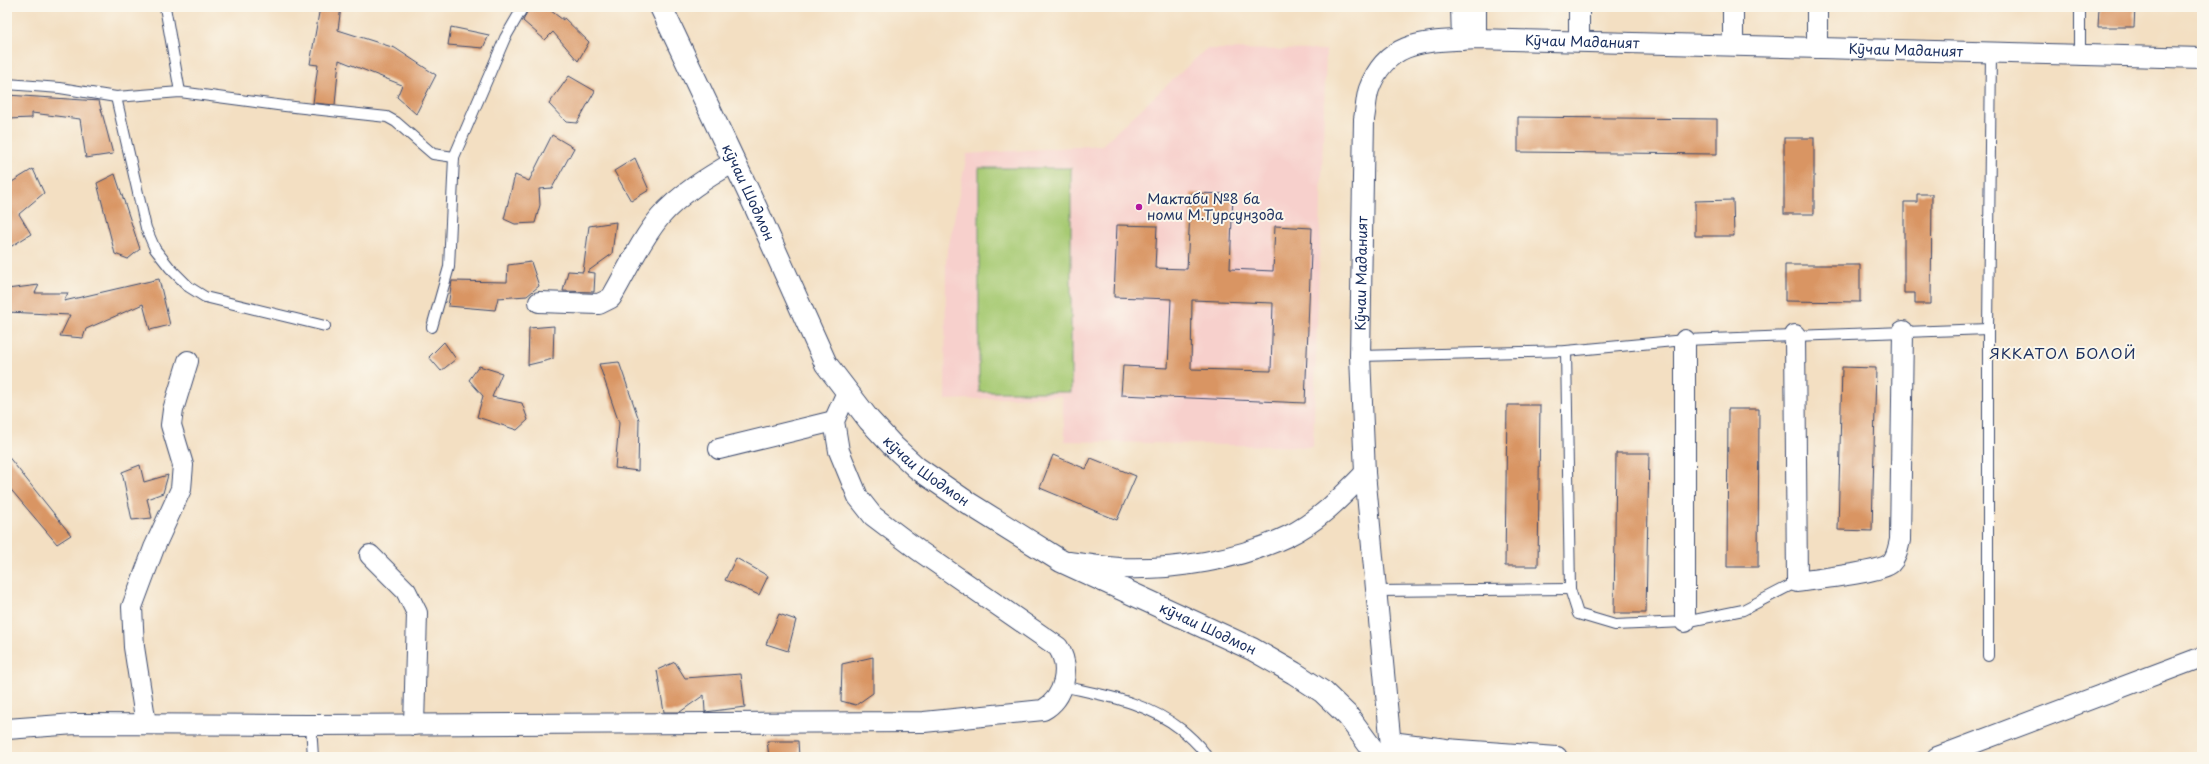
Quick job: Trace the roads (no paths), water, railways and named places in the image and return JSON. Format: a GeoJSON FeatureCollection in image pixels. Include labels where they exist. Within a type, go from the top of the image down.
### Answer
{"type":"FeatureCollection","features":[{"type":"Feature","properties":{"kind":"main road","name":"кӯчаи Шодмон"},"geometry":{"type":"LineString","coordinates":[[661,7],[734,162],[826,364],[869,420],[893,446],[917,468],[968,503],[1061,561],[1252,649],[1294,673],[1324,692],[1387,752]]}},
{"type":"Feature","properties":{"kind":"street"},"geometry":{"type":"LineString","coordinates":[[1461,7],[1469,39]]}},
{"type":"Feature","properties":{"kind":"street"},"geometry":{"type":"LineString","coordinates":[[1469,39],[1476,7]]}},
{"type":"Feature","properties":{"kind":"street"},"geometry":{"type":"LineString","coordinates":[[1579,7],[1579,41]]}},
{"type":"Feature","properties":{"kind":"street"},"geometry":{"type":"LineString","coordinates":[[1734,7],[1734,46]]}},
{"type":"Feature","properties":{"kind":"street"},"geometry":{"type":"LineString","coordinates":[[1817,7],[1817,48]]}},
{"type":"Feature","properties":{"kind":"street","name":"Кӯчаи Маданият"},"geometry":{"type":"LineString","coordinates":[[1387,752],[1373,547],[1365,473],[1360,356],[1364,119],[1369,89],[1381,65],[1398,50],[1422,42],[1469,39],[2202,58]]}},
{"type":"Feature","properties":{"kind":"street"},"geometry":{"type":"LineString","coordinates":[[539,302],[599,304],[607,301],[615,292],[650,231],[662,216],[703,179],[734,162]]}},
{"type":"Feature","properties":{"kind":"street"},"geometry":{"type":"LineString","coordinates":[[1795,335],[1797,582],[1871,570],[1890,564],[1896,556],[1900,540],[1903,331]]}},
{"type":"Feature","properties":{"kind":"street"},"geometry":{"type":"LineString","coordinates":[[1685,340],[1685,622]]}},
{"type":"Feature","properties":{"kind":"street"},"geometry":{"type":"LineString","coordinates":[[146,724],[134,647],[132,607],[154,548],[181,489],[183,465],[170,425],[188,361]]}},
{"type":"Feature","properties":{"kind":"street"},"geometry":{"type":"LineString","coordinates":[[7,729],[74,724],[414,725],[924,722],[1043,710],[1052,704],[1062,686],[1065,675],[1064,660],[1058,647],[918,550],[873,516],[858,497],[839,451],[834,421],[847,392]]}},
{"type":"Feature","properties":{"kind":"street"},"geometry":{"type":"LineString","coordinates":[[719,450],[834,421]]}},
{"type":"Feature","properties":{"kind":"street"},"geometry":{"type":"LineString","coordinates":[[1061,561],[1120,568],[1139,568],[1169,566],[1242,553],[1288,536],[1309,523],[1336,502],[1365,473]]}},
{"type":"Feature","properties":{"kind":"street"},"geometry":{"type":"LineString","coordinates":[[370,555],[406,591],[417,613],[414,725]]}},
{"type":"Feature","properties":{"kind":"street"},"geometry":{"type":"LineString","coordinates":[[1936,757],[2202,657]]}},
{"type":"Feature","properties":{"kind":"street"},"geometry":{"type":"LineString","coordinates":[[1387,752],[1557,757]]}},
{"type":"Feature","properties":{"kind":"lane"},"geometry":{"type":"LineString","coordinates":[[166,7],[180,92]]}},
{"type":"Feature","properties":{"kind":"lane"},"geometry":{"type":"LineString","coordinates":[[432,327],[449,267],[454,157],[505,38],[523,7]]}},
{"type":"Feature","properties":{"kind":"lane"},"geometry":{"type":"LineString","coordinates":[[2080,7],[2080,56]]}},
{"type":"Feature","properties":{"kind":"lane"},"geometry":{"type":"LineString","coordinates":[[1988,656],[1988,329],[1991,53]]}},
{"type":"Feature","properties":{"kind":"lane"},"geometry":{"type":"LineString","coordinates":[[7,84],[60,88],[116,97],[180,92],[285,106],[387,117],[396,122],[434,154],[454,157]]}},
{"type":"Feature","properties":{"kind":"lane"},"geometry":{"type":"LineString","coordinates":[[116,97],[146,228],[155,249],[170,268],[189,287],[205,298],[325,326]]}},
{"type":"Feature","properties":{"kind":"lane"},"geometry":{"type":"LineString","coordinates":[[1360,356],[1566,351],[1685,340],[1988,329]]}},
{"type":"Feature","properties":{"kind":"lane"},"geometry":{"type":"LineString","coordinates":[[1566,351],[1570,589],[1578,614],[1615,625],[1685,622],[1743,610],[1797,582]]}},
{"type":"Feature","properties":{"kind":"lane"},"geometry":{"type":"LineString","coordinates":[[1375,591],[1570,589]]}},
{"type":"Feature","properties":{"kind":"lane"},"geometry":{"type":"LineString","coordinates":[[1062,686],[1137,704],[1178,727],[1194,741],[1207,757]]}},
{"type":"Feature","properties":{"kind":"lane"},"geometry":{"type":"LineString","coordinates":[[311,725],[313,757]]}},
{"type":"Feature","properties":{"kind":"place","name":"Мактаби №8 ба номи М.Турсунзода"},"geometry":{"type":"Point","coordinates":[1139,207]}},
{"type":"Feature","properties":{"kind":"district","name":"ЯККАТОЛ БОЛОӢ"},"geometry":{"type":"Point","coordinates":[2063,354]}}]}
